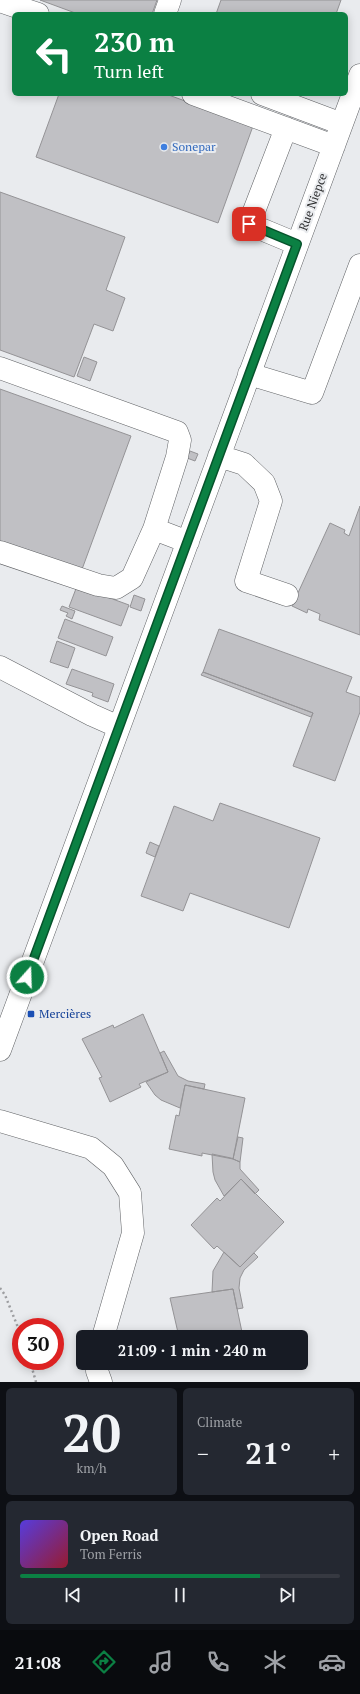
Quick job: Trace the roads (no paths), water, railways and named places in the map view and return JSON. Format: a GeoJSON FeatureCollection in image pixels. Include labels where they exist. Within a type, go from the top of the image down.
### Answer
{"type":"FeatureCollection","features":[{"type":"Feature","properties":{"kind":"street"},"geometry":{"type":"LineString","coordinates":[[166,12],[170,0]]}},
{"type":"Feature","properties":{"kind":"street"},"geometry":{"type":"LineString","coordinates":[[0,1],[32,12]]}},
{"type":"Feature","properties":{"kind":"street","name":"Rue Niepce"},"geometry":{"type":"LineString","coordinates":[[0,1050],[360,75]]}},
{"type":"Feature","properties":{"kind":"street"},"geometry":{"type":"LineString","coordinates":[[198,96],[334,146]]}},
{"type":"Feature","properties":{"kind":"street"},"geometry":{"type":"LineString","coordinates":[[267,96],[342,124]]}},
{"type":"Feature","properties":{"kind":"street"},"geometry":{"type":"LineString","coordinates":[[286,128],[249,224],[297,244]]}},
{"type":"Feature","properties":{"kind":"street"},"geometry":{"type":"LineString","coordinates":[[249,374],[312,393],[360,266]]}},
{"type":"Feature","properties":{"kind":"street"},"geometry":{"type":"LineString","coordinates":[[0,368],[177,432],[180,440],[177,457],[154,529],[132,578],[116,588],[98,585],[0,552]]}},
{"type":"Feature","properties":{"kind":"street"},"geometry":{"type":"LineString","coordinates":[[219,456],[244,464],[264,483],[271,501],[246,582],[287,595]]}},
{"type":"Feature","properties":{"kind":"street"},"geometry":{"type":"LineString","coordinates":[[154,529],[188,542]]}},
{"type":"Feature","properties":{"kind":"street"},"geometry":{"type":"LineString","coordinates":[[0,666],[92,715],[119,727]]}},
{"type":"Feature","properties":{"kind":"street"},"geometry":{"type":"LineString","coordinates":[[0,1121],[90,1148],[113,1166],[130,1193],[133,1233],[105,1330]]}},
{"type":"Feature","properties":{"kind":"street"},"geometry":{"type":"LineString","coordinates":[[97,1370],[101,1382]]}},
{"type":"Feature","properties":{"kind":"place","name":"Sonepar"},"geometry":{"type":"Point","coordinates":[164,147]}},
{"type":"Feature","properties":{"kind":"place","name":"Mercières"},"geometry":{"type":"Point","coordinates":[31,1014]}}]}
